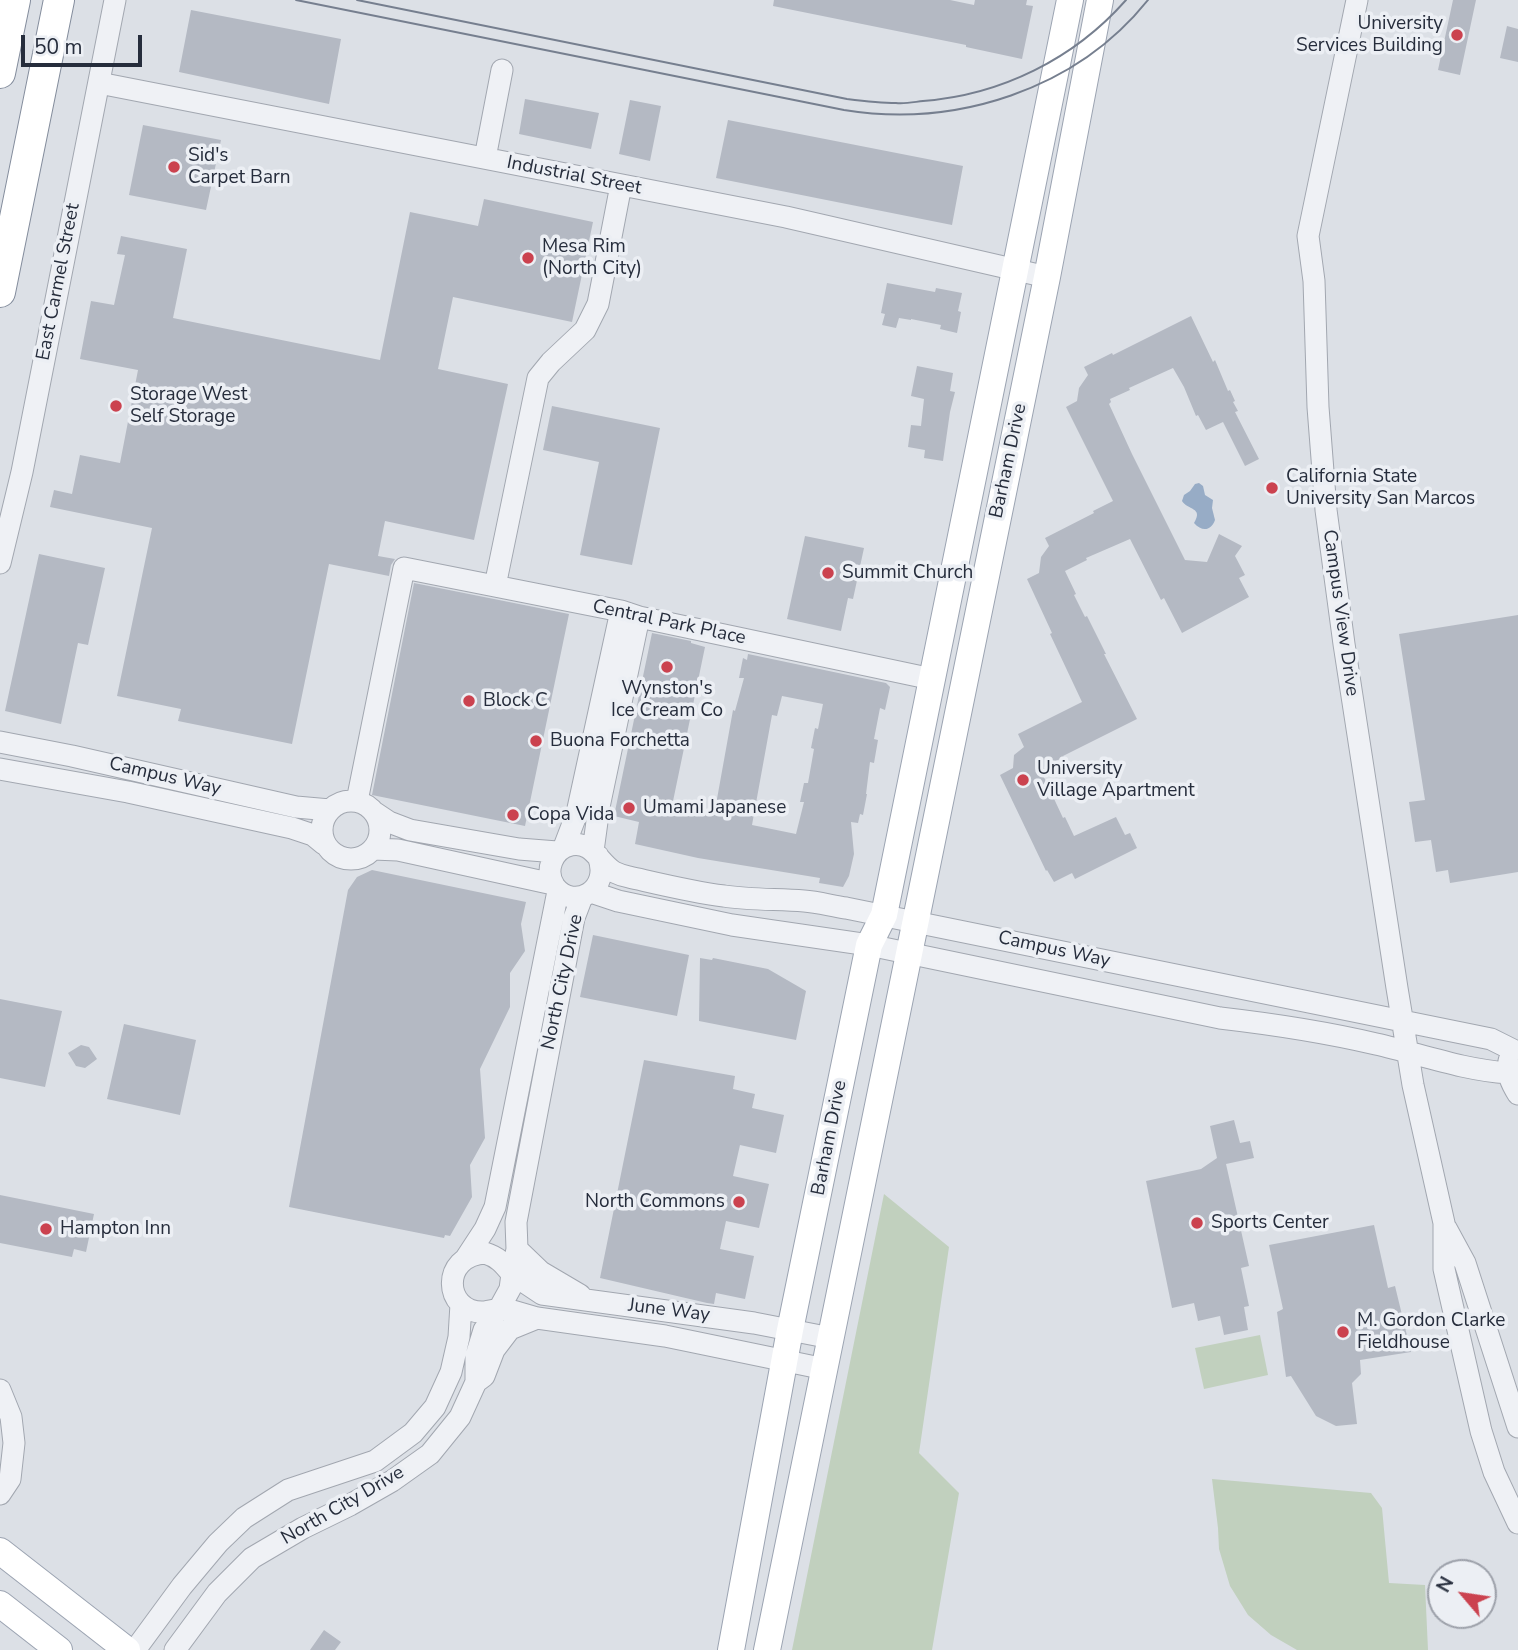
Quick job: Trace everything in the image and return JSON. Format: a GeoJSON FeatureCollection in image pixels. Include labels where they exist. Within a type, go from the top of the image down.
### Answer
{"type":"FeatureCollection","features":[{"type":"Feature","properties":{"kind":"highway"},"geometry":{"type":"LineString","coordinates":[[0,73],[15,0]]}},
{"type":"Feature","properties":{"kind":"highway"},"geometry":{"type":"LineString","coordinates":[[0,292],[59,0]]}},
{"type":"Feature","properties":{"kind":"main road","name":"Barham Drive"},"geometry":{"type":"LineString","coordinates":[[931,689],[1070,0]]}},
{"type":"Feature","properties":{"kind":"main road","name":"Barham Drive"},"geometry":{"type":"LineString","coordinates":[[909,954],[1047,277],[1100,0]]}},
{"type":"Feature","properties":{"kind":"main road"},"geometry":{"type":"LineString","coordinates":[[884,915],[931,689]]}},
{"type":"Feature","properties":{"kind":"main road","name":"Barham Drive"},"geometry":{"type":"LineString","coordinates":[[731,1650],[790,1330],[869,945],[884,915]]}},
{"type":"Feature","properties":{"kind":"main road"},"geometry":{"type":"LineString","coordinates":[[767,1650],[909,954]]}},
{"type":"Feature","properties":{"kind":"main road"},"geometry":{"type":"LineString","coordinates":[[0,1552],[127,1650]]}},
{"type":"Feature","properties":{"kind":"main road"},"geometry":{"type":"LineString","coordinates":[[0,1604],[59,1650]]}},
{"type":"Feature","properties":{"kind":"street","name":"East Carmel Street"},"geometry":{"type":"LineString","coordinates":[[0,563],[22,472],[115,0]]}},
{"type":"Feature","properties":{"kind":"street","name":"Campus View Drive"},"geometry":{"type":"LineString","coordinates":[[1357,0],[1308,236],[1314,281],[1318,407],[1326,510],[1402,1021],[1444,1223],[1444,1269],[1475,1407],[1494,1472],[1518,1523]]}},
{"type":"Feature","properties":{"kind":"street"},"geometry":{"type":"LineString","coordinates":[[485,158],[502,70]]}},
{"type":"Feature","properties":{"kind":"street","name":"Industrial Street"},"geometry":{"type":"LineString","coordinates":[[99,83],[786,217],[1047,277]]}},
{"type":"Feature","properties":{"kind":"street"},"geometry":{"type":"LineString","coordinates":[[495,586],[538,378],[585,330],[598,304],[621,185]]}},
{"type":"Feature","properties":{"kind":"street","name":"Central Park Place"},"geometry":{"type":"LineString","coordinates":[[365,806],[404,568],[630,614],[931,689]]}},
{"type":"Feature","properties":{"kind":"street"},"geometry":{"type":"LineString","coordinates":[[556,888],[550,876],[552,859],[561,850],[575,820],[630,614]]}},
{"type":"Feature","properties":{"kind":"street"},"geometry":{"type":"LineString","coordinates":[[595,853],[599,807],[630,614]]}},
{"type":"Feature","properties":{"kind":"street","name":"Campus Way"},"geometry":{"type":"LineString","coordinates":[[0,742],[72,757],[223,780],[296,807],[330,810],[347,801],[365,806]]}},
{"type":"Feature","properties":{"kind":"street","name":"Campus Way"},"geometry":{"type":"LineString","coordinates":[[0,769],[128,792],[292,828],[313,835],[330,851],[346,859],[365,856],[373,849],[398,850],[556,888],[565,895],[586,894],[732,925],[869,945],[1220,1018],[1273,1024],[1373,1043],[1450,1064],[1508,1073]]}},
{"type":"Feature","properties":{"kind":"street"},"geometry":{"type":"LineString","coordinates":[[223,780],[222,802],[230,814]]}},
{"type":"Feature","properties":{"kind":"street"},"geometry":{"type":"LineString","coordinates":[[365,806],[379,820],[380,831],[373,849]]}},
{"type":"Feature","properties":{"kind":"street"},"geometry":{"type":"LineString","coordinates":[[365,806],[389,822],[410,830],[519,849],[561,850],[586,846],[595,853],[602,872],[596,888],[586,894]]}},
{"type":"Feature","properties":{"kind":"street"},"geometry":{"type":"LineString","coordinates":[[324,844],[321,826],[330,810]]}},
{"type":"Feature","properties":{"kind":"street","name":"Campus Way"},"geometry":{"type":"LineString","coordinates":[[595,853],[613,871],[625,876],[724,896],[804,901],[884,915],[1492,1039],[1515,1047]]}},
{"type":"Feature","properties":{"kind":"street","name":"North City Drive"},"geometry":{"type":"LineString","coordinates":[[135,1650],[182,1586],[244,1518],[288,1490],[375,1461],[413,1433],[435,1407],[451,1372],[459,1338],[461,1304],[452,1286],[453,1275],[485,1229],[495,1206],[556,888]]}},
{"type":"Feature","properties":{"kind":"street","name":"North City Drive"},"geometry":{"type":"LineString","coordinates":[[175,1650],[218,1593],[252,1558],[392,1481],[430,1454],[460,1417],[476,1382],[475,1356],[484,1330],[510,1289],[517,1250],[516,1222],[574,918],[586,894]]}},
{"type":"Feature","properties":{"kind":"street"},"geometry":{"type":"LineString","coordinates":[[1515,1047],[1510,1057],[1508,1073],[1518,1094]]}},
{"type":"Feature","properties":{"kind":"street","name":"Campus View Drive"},"geometry":{"type":"LineString","coordinates":[[1444,1223],[1465,1263],[1518,1427]]}},
{"type":"Feature","properties":{"kind":"street"},"geometry":{"type":"LineString","coordinates":[[517,1250],[541,1272],[591,1302]]}},
{"type":"Feature","properties":{"kind":"street"},"geometry":{"type":"LineString","coordinates":[[466,1258],[485,1253],[495,1256],[512,1274]]}},
{"type":"Feature","properties":{"kind":"street","name":"June Way"},"geometry":{"type":"LineString","coordinates":[[512,1274],[542,1294],[671,1311],[831,1338]]}},
{"type":"Feature","properties":{"kind":"street"},"geometry":{"type":"LineString","coordinates":[[461,1304],[482,1312],[499,1309]]}},
{"type":"Feature","properties":{"kind":"street","name":"June Way"},"geometry":{"type":"LineString","coordinates":[[499,1309],[537,1318],[665,1336],[825,1369]]}},
{"type":"Feature","properties":{"kind":"street"},"geometry":{"type":"LineString","coordinates":[[476,1382],[484,1376],[494,1350],[510,1329],[537,1318]]}},
{"type":"Feature","properties":{"kind":"street"},"geometry":{"type":"LineString","coordinates":[[0,1390],[11,1417],[14,1443],[10,1479],[0,1494]]}},
{"type":"Feature","properties":{"kind":"green space"},"geometry":{"type":"Polygon","coordinates":[[[884,1194],[949,1247],[919,1453],[959,1493],[932,1650],[792,1650],[884,1194]]]}},
{"type":"Feature","properties":{"kind":"green space"},"geometry":{"type":"Polygon","coordinates":[[[1260,1335],[1268,1375],[1204,1389],[1195,1348],[1260,1335]]]}},
{"type":"Feature","properties":{"kind":"green space"},"geometry":{"type":"Polygon","coordinates":[[[1212,1479],[1371,1493],[1382,1508],[1389,1583],[1425,1585],[1428,1650],[1297,1650],[1271,1635],[1248,1615],[1230,1586],[1219,1549],[1212,1479]]]}},
{"type":"Feature","properties":{"kind":"water"},"geometry":{"type":"Polygon","coordinates":[[[1199,483],[1203,486],[1205,495],[1213,500],[1215,520],[1206,529],[1194,523],[1197,518],[1196,511],[1182,501],[1184,495],[1199,483]]]}},
{"type":"Feature","properties":{"kind":"building"},"geometry":{"type":"Polygon","coordinates":[[[774,0],[950,0],[974,5],[975,0],[1027,0],[1026,5],[1033,6],[1022,59],[773,6],[774,0]]]}},
{"type":"Feature","properties":{"kind":"building","name":"University Services Building"},"geometry":{"type":"Polygon","coordinates":[[[1453,0],[1476,0],[1460,75],[1438,70],[1453,0]]]}},
{"type":"Feature","properties":{"kind":"building"},"geometry":{"type":"Polygon","coordinates":[[[191,10],[341,39],[329,104],[179,72],[191,10]]]}},
{"type":"Feature","properties":{"kind":"building"},"geometry":{"type":"Polygon","coordinates":[[[1507,26],[1518,29],[1518,62],[1500,58],[1507,26]]]}},
{"type":"Feature","properties":{"kind":"building"},"geometry":{"type":"Polygon","coordinates":[[[525,99],[599,113],[591,149],[519,134],[525,99]]]}},
{"type":"Feature","properties":{"kind":"building"},"geometry":{"type":"Polygon","coordinates":[[[630,100],[661,106],[650,161],[619,154],[630,100]]]}},
{"type":"Feature","properties":{"kind":"building"},"geometry":{"type":"Polygon","coordinates":[[[728,120],[963,166],[952,225],[716,178],[728,120]]]}},
{"type":"Feature","properties":{"kind":"building","name":"Sid's Carpet Barn"},"geometry":{"type":"Polygon","coordinates":[[[143,125],[221,140],[206,210],[129,195],[143,125]]]}},
{"type":"Feature","properties":{"kind":"building"},"geometry":{"type":"Polygon","coordinates":[[[484,199],[593,222],[572,322],[453,297],[438,369],[508,384],[474,540],[385,521],[378,556],[395,559],[389,576],[329,564],[292,744],[178,721],[181,709],[117,696],[152,528],[50,507],[54,490],[72,494],[80,455],[120,463],[138,370],[80,359],[91,301],[114,305],[125,255],[117,254],[121,236],[187,249],[173,318],[380,360],[410,212],[478,226],[484,199]]]}},
{"type":"Feature","properties":{"kind":"building"},"geometry":{"type":"Polygon","coordinates":[[[887,283],[935,292],[936,288],[962,293],[957,333],[940,329],[941,325],[911,319],[899,318],[896,328],[882,325],[885,314],[881,313],[887,283]]]}},
{"type":"Feature","properties":{"kind":"building"},"geometry":{"type":"Polygon","coordinates":[[[1191,316],[1228,391],[1230,390],[1238,411],[1235,412],[1259,459],[1245,466],[1223,422],[1206,430],[1198,415],[1196,416],[1173,368],[1129,388],[1130,390],[1110,399],[1109,404],[1185,560],[1207,562],[1219,534],[1242,546],[1235,556],[1245,575],[1239,578],[1249,597],[1182,633],[1164,598],[1161,600],[1130,539],[1086,558],[1087,560],[1065,571],[1076,594],[1074,595],[1137,719],[1063,756],[1044,767],[1046,771],[1042,773],[1074,836],[1116,817],[1125,835],[1130,833],[1137,848],[1075,879],[1072,873],[1054,882],[1046,871],[1000,775],[1013,768],[1014,755],[1024,747],[1018,734],[1082,702],[1027,579],[1039,573],[1041,557],[1049,546],[1045,538],[1113,501],[1066,407],[1077,401],[1079,388],[1088,375],[1084,367],[1191,316]]]}},
{"type":"Feature","properties":{"kind":"building"},"geometry":{"type":"Polygon","coordinates":[[[917,366],[953,373],[950,391],[955,392],[943,461],[924,458],[925,450],[908,447],[911,425],[921,426],[924,399],[911,396],[917,366]]]}},
{"type":"Feature","properties":{"kind":"building"},"geometry":{"type":"Polygon","coordinates":[[[552,406],[660,428],[632,565],[580,555],[599,462],[543,450],[552,406]]]}},
{"type":"Feature","properties":{"kind":"building","name":"Summit Church"},"geometry":{"type":"Polygon","coordinates":[[[805,536],[864,548],[853,599],[848,598],[841,631],[787,619],[805,536]]]}},
{"type":"Feature","properties":{"kind":"building"},"geometry":{"type":"Polygon","coordinates":[[[39,554],[105,568],[88,645],[78,643],[61,724],[5,711],[39,554]]]}},
{"type":"Feature","properties":{"kind":"building","name":"Block C"},"geometry":{"type":"Polygon","coordinates":[[[414,583],[569,614],[525,826],[372,795],[414,583]]]}},
{"type":"Feature","properties":{"kind":"building"},"geometry":{"type":"Polygon","coordinates":[[[1518,615],[1518,872],[1450,883],[1448,870],[1436,872],[1431,840],[1415,842],[1409,802],[1425,800],[1399,634],[1518,615]]]}},
{"type":"Feature","properties":{"kind":"building"},"geometry":{"type":"Polygon","coordinates":[[[652,633],[691,641],[705,647],[672,806],[715,810],[733,710],[735,711],[744,678],[739,678],[743,658],[747,660],[748,654],[886,683],[890,687],[885,710],[880,708],[874,739],[878,740],[874,763],[870,762],[863,815],[860,814],[858,823],[851,822],[854,854],[849,876],[843,887],[819,883],[820,878],[698,858],[635,844],[639,822],[614,816],[652,633]],[[782,696],[777,716],[772,715],[752,825],[796,834],[804,802],[800,802],[804,783],[808,783],[815,728],[818,729],[823,704],[782,696]]]}},
{"type":"Feature","properties":{"kind":"building"},"geometry":{"type":"Polygon","coordinates":[[[372,870],[526,902],[521,924],[525,951],[510,973],[510,1007],[480,1069],[485,1138],[470,1165],[472,1197],[450,1236],[445,1235],[444,1238],[289,1207],[348,890],[357,877],[372,870]]]}},
{"type":"Feature","properties":{"kind":"building"},"geometry":{"type":"Polygon","coordinates":[[[593,935],[689,955],[677,1016],[580,997],[593,935]]]}},
{"type":"Feature","properties":{"kind":"building"},"geometry":{"type":"Polygon","coordinates":[[[700,958],[768,969],[806,991],[796,1040],[699,1021],[700,958]]]}},
{"type":"Feature","properties":{"kind":"building"},"geometry":{"type":"Polygon","coordinates":[[[0,999],[62,1011],[45,1087],[0,1078],[0,999]]]}},
{"type":"Feature","properties":{"kind":"building"},"geometry":{"type":"Polygon","coordinates":[[[124,1024],[196,1040],[180,1115],[107,1099],[124,1024]]]}},
{"type":"Feature","properties":{"kind":"building"},"geometry":{"type":"Polygon","coordinates":[[[81,1045],[89,1047],[97,1059],[85,1068],[76,1066],[68,1053],[81,1045]]]}},
{"type":"Feature","properties":{"kind":"building"},"geometry":{"type":"Polygon","coordinates":[[[644,1060],[735,1076],[733,1089],[755,1094],[752,1108],[784,1115],[776,1153],[740,1145],[733,1176],[769,1184],[759,1228],[726,1221],[720,1249],[754,1256],[745,1299],[716,1293],[714,1304],[707,1303],[600,1278],[644,1060]]]}},
{"type":"Feature","properties":{"kind":"building","name":"Sports Center"},"geometry":{"type":"Polygon","coordinates":[[[1234,1120],[1240,1143],[1250,1141],[1254,1158],[1226,1164],[1249,1266],[1241,1268],[1249,1306],[1244,1307],[1248,1330],[1224,1335],[1220,1316],[1198,1321],[1194,1303],[1172,1308],[1146,1181],[1201,1169],[1217,1158],[1210,1126],[1234,1120]]]}},
{"type":"Feature","properties":{"kind":"building","name":"Hampton Inn"},"geometry":{"type":"Polygon","coordinates":[[[0,1195],[94,1214],[86,1252],[74,1249],[72,1257],[0,1243],[0,1195]]]}},
{"type":"Feature","properties":{"kind":"building","name":"M. Gordon Clarke Fieldhouse"},"geometry":{"type":"Polygon","coordinates":[[[1374,1225],[1388,1288],[1395,1286],[1411,1352],[1360,1360],[1361,1374],[1352,1383],[1357,1424],[1336,1426],[1316,1416],[1291,1376],[1286,1377],[1277,1312],[1283,1309],[1269,1245],[1374,1225]]]}},
{"type":"Feature","properties":{"kind":"building"},"geometry":{"type":"Polygon","coordinates":[[[324,1630],[341,1642],[335,1650],[310,1650],[324,1630]]]}},
{"type":"Feature","properties":{"kind":"tram line"},"geometry":{"type":"LineString","coordinates":[[296,0],[844,110],[886,114],[929,113],[970,107],[1011,96],[1050,79],[1086,58],[1119,31],[1148,0]]}},
{"type":"Feature","properties":{"kind":"tram line"},"geometry":{"type":"LineString","coordinates":[[357,0],[847,99],[903,103],[980,91],[1034,70],[1083,40],[1126,0]]}},
{"type":"Feature","properties":{"kind":"place","name":"University Services Building"},"geometry":{"type":"Point","coordinates":[1457,35]}},
{"type":"Feature","properties":{"kind":"place","name":"Sid's Carpet Barn"},"geometry":{"type":"Point","coordinates":[174,167]}},
{"type":"Feature","properties":{"kind":"place","name":"Mesa Rim (North City)"},"geometry":{"type":"Point","coordinates":[528,258]}},
{"type":"Feature","properties":{"kind":"place","name":"Storage West Self Storage"},"geometry":{"type":"Point","coordinates":[116,406]}},
{"type":"Feature","properties":{"kind":"place","name":"California State University San Marcos"},"geometry":{"type":"Point","coordinates":[1272,488]}},
{"type":"Feature","properties":{"kind":"place","name":"Summit Church"},"geometry":{"type":"Point","coordinates":[828,573]}},
{"type":"Feature","properties":{"kind":"place","name":"Wynston's Ice Cream Co"},"geometry":{"type":"Point","coordinates":[667,667]}},
{"type":"Feature","properties":{"kind":"place","name":"Block C"},"geometry":{"type":"Point","coordinates":[469,701]}},
{"type":"Feature","properties":{"kind":"place","name":"Buona Forchetta"},"geometry":{"type":"Point","coordinates":[536,741]}},
{"type":"Feature","properties":{"kind":"place","name":"University Village Apartment"},"geometry":{"type":"Point","coordinates":[1023,780]}},
{"type":"Feature","properties":{"kind":"place","name":"Umami Japanese"},"geometry":{"type":"Point","coordinates":[629,808]}},
{"type":"Feature","properties":{"kind":"place","name":"Copa Vida"},"geometry":{"type":"Point","coordinates":[513,815]}},
{"type":"Feature","properties":{"kind":"place","name":"North Commons"},"geometry":{"type":"Point","coordinates":[739,1202]}},
{"type":"Feature","properties":{"kind":"place","name":"Sports Center"},"geometry":{"type":"Point","coordinates":[1197,1223]}},
{"type":"Feature","properties":{"kind":"place","name":"Hampton Inn"},"geometry":{"type":"Point","coordinates":[46,1229]}},
{"type":"Feature","properties":{"kind":"place","name":"M. Gordon Clarke Fieldhouse"},"geometry":{"type":"Point","coordinates":[1343,1332]}}]}
